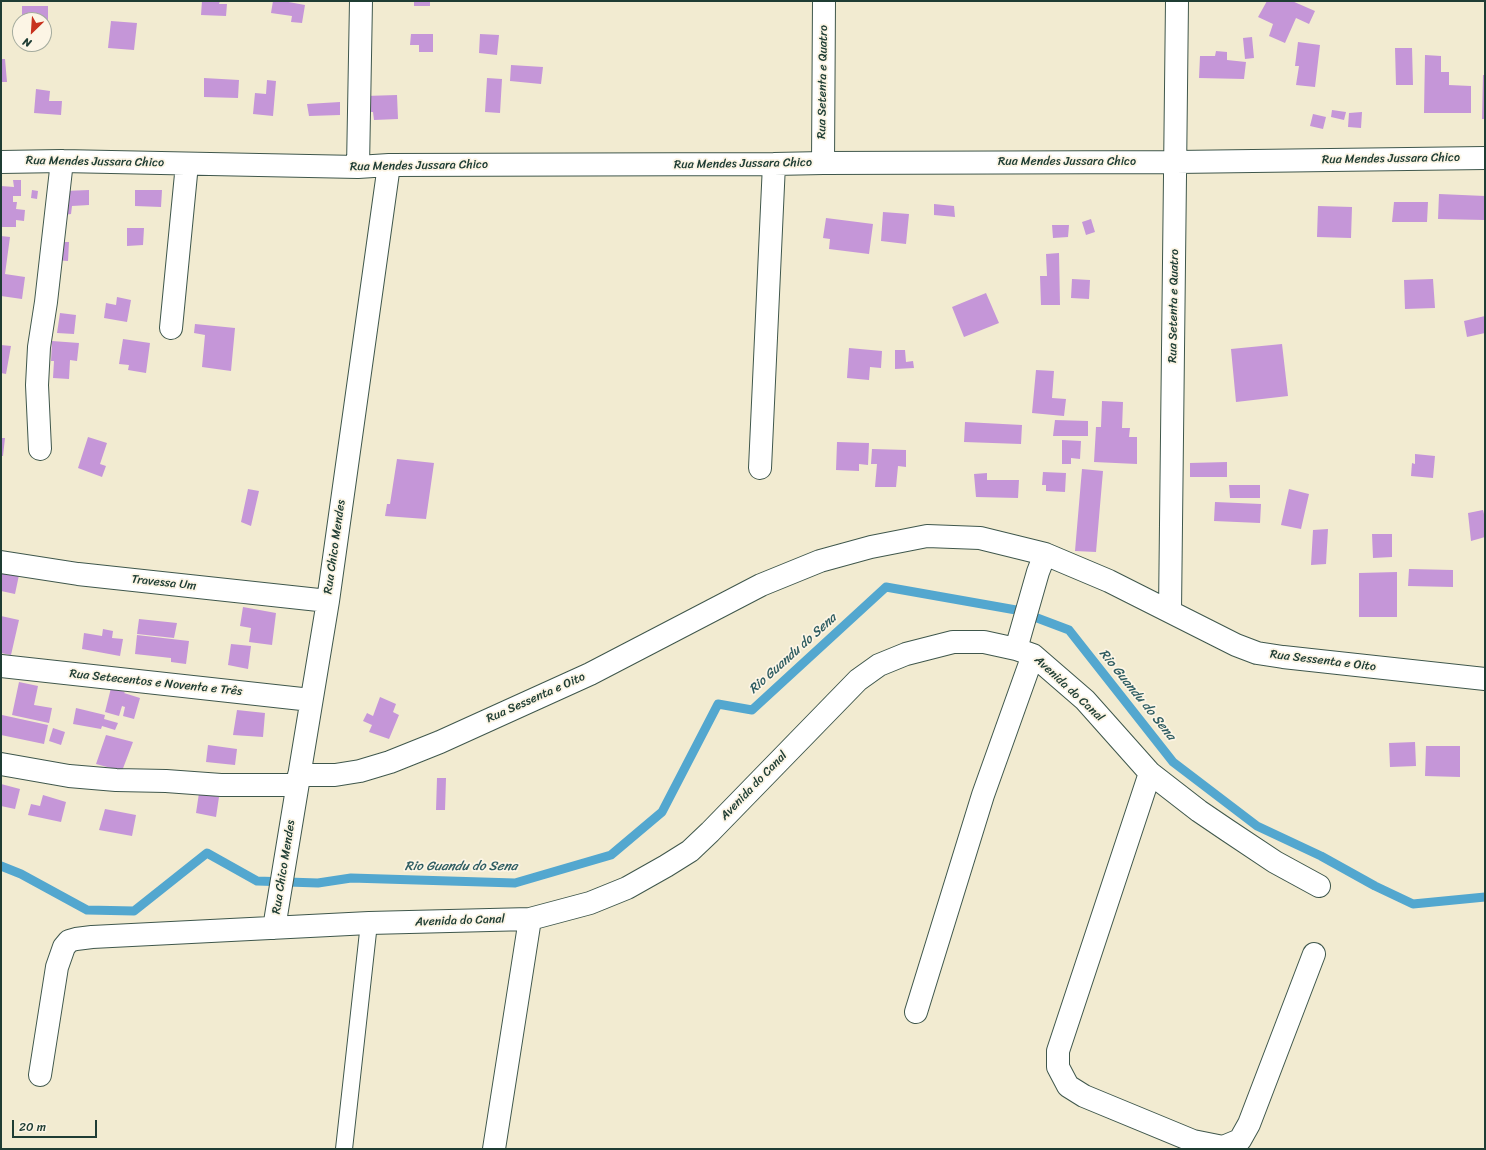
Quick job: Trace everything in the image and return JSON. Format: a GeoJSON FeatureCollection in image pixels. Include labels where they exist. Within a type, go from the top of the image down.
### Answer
{"type":"FeatureCollection","features":[{"type":"Feature","properties":{"kind":"street"},"geometry":{"type":"LineString","coordinates":[[358,167],[361,1]]}},
{"type":"Feature","properties":{"kind":"street","name":"Rua Setenta e Quatro"},"geometry":{"type":"LineString","coordinates":[[823,163],[824,1]]}},
{"type":"Feature","properties":{"kind":"street","name":"Rua Setenta e Quatro"},"geometry":{"type":"LineString","coordinates":[[1170,611],[1177,1]]}},
{"type":"Feature","properties":{"kind":"street","name":"Rua Mendes Jussara Chico"},"geometry":{"type":"LineString","coordinates":[[1,162],[62,161],[358,167],[389,165],[1176,162],[1485,158]]}},
{"type":"Feature","properties":{"kind":"street"},"geometry":{"type":"LineString","coordinates":[[40,449],[37,385],[39,347],[46,302],[62,161]]}},
{"type":"Feature","properties":{"kind":"street"},"geometry":{"type":"LineString","coordinates":[[171,328],[187,164]]}},
{"type":"Feature","properties":{"kind":"street"},"geometry":{"type":"LineString","coordinates":[[760,468],[774,164]]}},
{"type":"Feature","properties":{"kind":"street","name":"Rua Chico Mendes"},"geometry":{"type":"LineString","coordinates":[[276,918],[289,831],[328,601],[389,165]]}},
{"type":"Feature","properties":{"kind":"street","name":"Rua Sessenta e Oito"},"geometry":{"type":"LineString","coordinates":[[1,764],[69,776],[116,780],[221,784],[298,780],[360,771],[390,762],[440,742],[590,674],[761,585],[820,561],[871,547],[928,536],[980,538],[1042,563],[1109,581],[1236,645],[1257,653],[1485,679]]}},
{"type":"Feature","properties":{"kind":"street","name":"Travessa Um"},"geometry":{"type":"LineString","coordinates":[[1,562],[78,574],[328,601]]}},
{"type":"Feature","properties":{"kind":"street"},"geometry":{"type":"LineString","coordinates":[[916,1012],[983,795],[1023,646],[1042,563]]}},
{"type":"Feature","properties":{"kind":"street","name":"Avenida do Canal"},"geometry":{"type":"LineString","coordinates":[[40,1074],[56,967],[64,947],[70,941],[92,937],[276,918],[369,923],[530,919],[590,903],[627,888],[690,851],[858,680],[879,665],[906,654],[953,642],[984,642],[1023,646],[1085,700],[1150,773],[1204,815],[1275,862],[1319,886]]}},
{"type":"Feature","properties":{"kind":"street","name":"Rua Setecentos e Noventa e Três"},"geometry":{"type":"LineString","coordinates":[[1,666],[311,700]]}},
{"type":"Feature","properties":{"kind":"street"},"geometry":{"type":"LineString","coordinates":[[1150,773],[1058,1051],[1058,1067],[1068,1086],[1084,1096],[1192,1141],[1223,1147],[1240,1140],[1249,1124],[1314,954]]}},
{"type":"Feature","properties":{"kind":"street"},"geometry":{"type":"LineString","coordinates":[[494,1149],[530,919]]}},
{"type":"Feature","properties":{"kind":"lane"},"geometry":{"type":"LineString","coordinates":[[344,1149],[369,923]]}},
{"type":"Feature","properties":{"kind":"building"},"geometry":{"type":"Polygon","coordinates":[[[202,1],[220,1],[219,4],[227,4],[226,16],[201,15],[202,1]]]}},
{"type":"Feature","properties":{"kind":"building"},"geometry":{"type":"Polygon","coordinates":[[[273,1],[283,1],[305,5],[302,23],[291,22],[292,16],[271,13],[273,1]]]}},
{"type":"Feature","properties":{"kind":"building"},"geometry":{"type":"Polygon","coordinates":[[[414,1],[430,1],[430,6],[414,6],[414,1]]]}},
{"type":"Feature","properties":{"kind":"building"},"geometry":{"type":"Polygon","coordinates":[[[1267,1],[1292,1],[1315,11],[1309,24],[1296,18],[1285,43],[1269,36],[1273,24],[1258,17],[1267,1]]]}},
{"type":"Feature","properties":{"kind":"building"},"geometry":{"type":"Polygon","coordinates":[[[22,6],[48,6],[48,12],[22,12],[22,6]]]}},
{"type":"Feature","properties":{"kind":"building"},"geometry":{"type":"Polygon","coordinates":[[[111,21],[137,23],[134,50],[108,48],[111,21]]]}},
{"type":"Feature","properties":{"kind":"building"},"geometry":{"type":"Polygon","coordinates":[[[411,34],[433,34],[433,52],[419,52],[419,45],[410,45],[411,34]]]}},
{"type":"Feature","properties":{"kind":"building"},"geometry":{"type":"Polygon","coordinates":[[[480,34],[499,35],[497,55],[479,53],[480,34]]]}},
{"type":"Feature","properties":{"kind":"building"},"geometry":{"type":"Polygon","coordinates":[[[1252,37],[1254,58],[1245,59],[1243,38],[1252,37]]]}},
{"type":"Feature","properties":{"kind":"building"},"geometry":{"type":"Polygon","coordinates":[[[1298,42],[1320,45],[1315,87],[1296,85],[1299,66],[1295,66],[1298,42]]]}},
{"type":"Feature","properties":{"kind":"building"},"geometry":{"type":"Polygon","coordinates":[[[1395,48],[1412,48],[1413,85],[1396,85],[1395,48]]]}},
{"type":"Feature","properties":{"kind":"building"},"geometry":{"type":"Polygon","coordinates":[[[1216,51],[1227,52],[1227,60],[1246,62],[1244,79],[1199,78],[1200,56],[1215,56],[1216,51]]]}},
{"type":"Feature","properties":{"kind":"building"},"geometry":{"type":"Polygon","coordinates":[[[1425,55],[1441,56],[1441,72],[1449,72],[1449,85],[1471,86],[1471,113],[1424,113],[1425,55]]]}},
{"type":"Feature","properties":{"kind":"building"},"geometry":{"type":"Polygon","coordinates":[[[1,59],[5,59],[7,82],[1,82],[1,59]]]}},
{"type":"Feature","properties":{"kind":"building"},"geometry":{"type":"Polygon","coordinates":[[[511,65],[543,67],[541,84],[510,81],[511,65]]]}},
{"type":"Feature","properties":{"kind":"building"},"geometry":{"type":"Polygon","coordinates":[[[1483,75],[1485,75],[1485,119],[1482,119],[1483,75]]]}},
{"type":"Feature","properties":{"kind":"building"},"geometry":{"type":"Polygon","coordinates":[[[204,78],[239,80],[238,98],[204,97],[204,78]]]}},
{"type":"Feature","properties":{"kind":"building"},"geometry":{"type":"Polygon","coordinates":[[[487,78],[502,79],[500,113],[485,112],[487,78]]]}},
{"type":"Feature","properties":{"kind":"building"},"geometry":{"type":"Polygon","coordinates":[[[267,80],[276,81],[273,116],[253,114],[255,93],[266,94],[267,80]]]}},
{"type":"Feature","properties":{"kind":"building"},"geometry":{"type":"Polygon","coordinates":[[[36,89],[50,91],[49,101],[62,101],[61,115],[34,113],[36,89]]]}},
{"type":"Feature","properties":{"kind":"building"},"geometry":{"type":"Polygon","coordinates":[[[397,95],[398,119],[374,120],[373,112],[365,112],[365,96],[397,95]]]}},
{"type":"Feature","properties":{"kind":"building"},"geometry":{"type":"Polygon","coordinates":[[[340,102],[340,115],[309,116],[307,104],[340,102]]]}},
{"type":"Feature","properties":{"kind":"building"},"geometry":{"type":"Polygon","coordinates":[[[1332,110],[1346,112],[1344,120],[1331,117],[1332,110]]]}},
{"type":"Feature","properties":{"kind":"building"},"geometry":{"type":"Polygon","coordinates":[[[1362,112],[1361,128],[1348,127],[1349,113],[1362,112]]]}},
{"type":"Feature","properties":{"kind":"building"},"geometry":{"type":"Polygon","coordinates":[[[1313,114],[1326,117],[1323,129],[1310,126],[1313,114]]]}},
{"type":"Feature","properties":{"kind":"building"},"geometry":{"type":"Polygon","coordinates":[[[13,180],[21,180],[21,196],[13,196],[13,202],[17,202],[16,209],[25,210],[24,221],[16,220],[16,227],[1,227],[1,186],[14,187],[13,180]]]}},
{"type":"Feature","properties":{"kind":"building"},"geometry":{"type":"Polygon","coordinates":[[[32,190],[38,191],[37,199],[31,198],[32,190]]]}},
{"type":"Feature","properties":{"kind":"building"},"geometry":{"type":"Polygon","coordinates":[[[89,190],[89,205],[72,206],[71,214],[63,215],[64,191],[89,190]]]}},
{"type":"Feature","properties":{"kind":"building"},"geometry":{"type":"Polygon","coordinates":[[[135,190],[162,190],[161,207],[135,206],[135,190]]]}},
{"type":"Feature","properties":{"kind":"building"},"geometry":{"type":"Polygon","coordinates":[[[1439,194],[1485,196],[1485,220],[1438,219],[1439,194]]]}},
{"type":"Feature","properties":{"kind":"building"},"geometry":{"type":"Polygon","coordinates":[[[1394,202],[1428,202],[1427,222],[1392,222],[1394,202]]]}},
{"type":"Feature","properties":{"kind":"building"},"geometry":{"type":"Polygon","coordinates":[[[934,204],[954,206],[955,217],[934,215],[934,204]]]}},
{"type":"Feature","properties":{"kind":"building"},"geometry":{"type":"Polygon","coordinates":[[[1318,206],[1352,207],[1351,238],[1317,237],[1318,206]]]}},
{"type":"Feature","properties":{"kind":"building"},"geometry":{"type":"Polygon","coordinates":[[[883,212],[909,214],[906,244],[881,241],[883,212]]]}},
{"type":"Feature","properties":{"kind":"building"},"geometry":{"type":"Polygon","coordinates":[[[826,218],[873,224],[869,254],[829,249],[830,239],[823,238],[826,218]]]}},
{"type":"Feature","properties":{"kind":"building"},"geometry":{"type":"Polygon","coordinates":[[[1091,219],[1095,232],[1086,235],[1082,222],[1091,219]]]}},
{"type":"Feature","properties":{"kind":"building"},"geometry":{"type":"Polygon","coordinates":[[[1052,225],[1069,225],[1068,237],[1053,238],[1052,225]]]}},
{"type":"Feature","properties":{"kind":"building"},"geometry":{"type":"Polygon","coordinates":[[[127,228],[144,228],[143,245],[127,246],[127,228]]]}},
{"type":"Feature","properties":{"kind":"building"},"geometry":{"type":"Polygon","coordinates":[[[1,236],[10,237],[5,274],[25,277],[22,299],[1,296],[1,236]]]}},
{"type":"Feature","properties":{"kind":"building"},"geometry":{"type":"Polygon","coordinates":[[[56,242],[69,242],[68,261],[55,260],[56,242]]]}},
{"type":"Feature","properties":{"kind":"building"},"geometry":{"type":"Polygon","coordinates":[[[1059,253],[1060,305],[1041,305],[1040,276],[1047,276],[1046,254],[1059,253]]]}},
{"type":"Feature","properties":{"kind":"building"},"geometry":{"type":"Polygon","coordinates":[[[1072,279],[1090,280],[1089,299],[1071,298],[1072,279]]]}},
{"type":"Feature","properties":{"kind":"building"},"geometry":{"type":"Polygon","coordinates":[[[1433,279],[1435,308],[1405,309],[1404,280],[1433,279]]]}},
{"type":"Feature","properties":{"kind":"building"},"geometry":{"type":"Polygon","coordinates":[[[986,293],[999,323],[964,337],[952,307],[986,293]]]}},
{"type":"Feature","properties":{"kind":"building"},"geometry":{"type":"Polygon","coordinates":[[[117,297],[131,300],[127,322],[104,318],[106,303],[116,305],[117,297]]]}},
{"type":"Feature","properties":{"kind":"building"},"geometry":{"type":"Polygon","coordinates":[[[60,313],[76,315],[74,334],[57,333],[60,313]]]}},
{"type":"Feature","properties":{"kind":"building"},"geometry":{"type":"Polygon","coordinates":[[[1485,316],[1485,333],[1467,337],[1464,321],[1485,316]]]}},
{"type":"Feature","properties":{"kind":"building"},"geometry":{"type":"Polygon","coordinates":[[[195,324],[235,328],[231,371],[202,367],[205,335],[194,333],[195,324]]]}},
{"type":"Feature","properties":{"kind":"building"},"geometry":{"type":"Polygon","coordinates":[[[123,339],[150,343],[146,373],[128,370],[129,365],[119,364],[123,339]]]}},
{"type":"Feature","properties":{"kind":"building"},"geometry":{"type":"Polygon","coordinates":[[[52,341],[79,343],[77,361],[70,360],[69,379],[53,378],[54,361],[51,361],[52,341]]]}},
{"type":"Feature","properties":{"kind":"building"},"geometry":{"type":"Polygon","coordinates":[[[1282,344],[1288,396],[1236,402],[1231,349],[1282,344]]]}},
{"type":"Feature","properties":{"kind":"building"},"geometry":{"type":"Polygon","coordinates":[[[1,345],[11,346],[6,374],[1,373],[1,345]]]}},
{"type":"Feature","properties":{"kind":"building"},"geometry":{"type":"Polygon","coordinates":[[[849,348],[882,351],[881,368],[870,367],[869,380],[847,378],[849,348]]]}},
{"type":"Feature","properties":{"kind":"building"},"geometry":{"type":"Polygon","coordinates":[[[895,350],[905,350],[906,362],[913,361],[914,368],[895,369],[895,350]]]}},
{"type":"Feature","properties":{"kind":"building"},"geometry":{"type":"Polygon","coordinates":[[[1036,370],[1054,371],[1052,398],[1066,399],[1064,416],[1032,413],[1036,370]]]}},
{"type":"Feature","properties":{"kind":"building"},"geometry":{"type":"Polygon","coordinates":[[[1102,401],[1123,402],[1122,428],[1130,428],[1129,437],[1137,437],[1137,464],[1094,462],[1096,427],[1101,427],[1102,401]]]}},
{"type":"Feature","properties":{"kind":"building"},"geometry":{"type":"Polygon","coordinates":[[[1055,420],[1088,421],[1088,436],[1053,436],[1055,420]]]}},
{"type":"Feature","properties":{"kind":"building"},"geometry":{"type":"Polygon","coordinates":[[[965,422],[1022,425],[1021,444],[964,442],[965,422]]]}},
{"type":"Feature","properties":{"kind":"building"},"geometry":{"type":"Polygon","coordinates":[[[88,437],[107,443],[100,464],[106,466],[102,477],[78,468],[88,437]]]}},
{"type":"Feature","properties":{"kind":"building"},"geometry":{"type":"Polygon","coordinates":[[[1,438],[5,438],[3,456],[1,456],[1,438]]]}},
{"type":"Feature","properties":{"kind":"building"},"geometry":{"type":"Polygon","coordinates":[[[1062,440],[1081,441],[1080,459],[1071,458],[1071,464],[1062,464],[1062,440]]]}},
{"type":"Feature","properties":{"kind":"building"},"geometry":{"type":"Polygon","coordinates":[[[837,442],[869,443],[868,465],[859,464],[859,471],[836,470],[837,442]]]}},
{"type":"Feature","properties":{"kind":"building"},"geometry":{"type":"Polygon","coordinates":[[[872,449],[906,450],[906,467],[898,466],[896,487],[875,487],[877,464],[871,464],[872,449]]]}},
{"type":"Feature","properties":{"kind":"building"},"geometry":{"type":"Polygon","coordinates":[[[1415,454],[1435,456],[1433,478],[1411,476],[1412,463],[1415,464],[1415,454]]]}},
{"type":"Feature","properties":{"kind":"building"},"geometry":{"type":"Polygon","coordinates":[[[397,459],[434,463],[426,519],[385,516],[387,504],[390,504],[397,459]]]}},
{"type":"Feature","properties":{"kind":"building"},"geometry":{"type":"Polygon","coordinates":[[[1227,462],[1227,477],[1190,477],[1190,463],[1227,462]]]}},
{"type":"Feature","properties":{"kind":"building"},"geometry":{"type":"Polygon","coordinates":[[[1082,469],[1103,471],[1096,552],[1075,551],[1082,469]]]}},
{"type":"Feature","properties":{"kind":"building"},"geometry":{"type":"Polygon","coordinates":[[[1043,472],[1066,473],[1065,492],[1046,491],[1046,485],[1042,485],[1043,472]]]}},
{"type":"Feature","properties":{"kind":"building"},"geometry":{"type":"Polygon","coordinates":[[[987,473],[987,480],[1019,480],[1018,498],[976,497],[974,474],[987,473]]]}},
{"type":"Feature","properties":{"kind":"building"},"geometry":{"type":"Polygon","coordinates":[[[1229,485],[1260,485],[1260,498],[1230,498],[1229,485]]]}},
{"type":"Feature","properties":{"kind":"building"},"geometry":{"type":"Polygon","coordinates":[[[248,489],[259,491],[251,526],[241,522],[248,489]]]}},
{"type":"Feature","properties":{"kind":"building"},"geometry":{"type":"Polygon","coordinates":[[[1289,489],[1309,494],[1301,529],[1281,525],[1289,489]]]}},
{"type":"Feature","properties":{"kind":"building"},"geometry":{"type":"Polygon","coordinates":[[[1215,502],[1261,504],[1260,523],[1214,521],[1215,502]]]}},
{"type":"Feature","properties":{"kind":"building"},"geometry":{"type":"Polygon","coordinates":[[[1483,510],[1485,518],[1485,537],[1471,541],[1468,513],[1483,510]]]}},
{"type":"Feature","properties":{"kind":"building"},"geometry":{"type":"Polygon","coordinates":[[[1328,529],[1326,564],[1311,565],[1313,530],[1328,529]]]}},
{"type":"Feature","properties":{"kind":"building"},"geometry":{"type":"Polygon","coordinates":[[[1372,534],[1392,534],[1392,557],[1373,558],[1372,534]]]}},
{"type":"Feature","properties":{"kind":"building"},"geometry":{"type":"Polygon","coordinates":[[[1409,569],[1453,570],[1453,587],[1408,586],[1409,569]]]}},
{"type":"Feature","properties":{"kind":"building"},"geometry":{"type":"Polygon","coordinates":[[[1,571],[19,575],[15,594],[1,591],[1,571]]]}},
{"type":"Feature","properties":{"kind":"building"},"geometry":{"type":"Polygon","coordinates":[[[1397,572],[1397,617],[1359,617],[1359,573],[1397,572]]]}},
{"type":"Feature","properties":{"kind":"building"},"geometry":{"type":"Polygon","coordinates":[[[243,607],[276,613],[272,645],[249,642],[251,628],[240,626],[243,607]]]}},
{"type":"Feature","properties":{"kind":"building"},"geometry":{"type":"Polygon","coordinates":[[[1,616],[19,620],[11,655],[1,653],[1,616]]]}},
{"type":"Feature","properties":{"kind":"building"},"geometry":{"type":"Polygon","coordinates":[[[139,619],[177,623],[174,638],[137,634],[139,619]]]}},
{"type":"Feature","properties":{"kind":"building"},"geometry":{"type":"Polygon","coordinates":[[[103,629],[113,631],[112,638],[123,639],[120,656],[82,649],[84,633],[102,636],[103,629]]]}},
{"type":"Feature","properties":{"kind":"building"},"geometry":{"type":"Polygon","coordinates":[[[137,635],[189,641],[186,664],[171,662],[171,658],[135,654],[137,635]]]}},
{"type":"Feature","properties":{"kind":"building"},"geometry":{"type":"Polygon","coordinates":[[[231,644],[251,646],[248,669],[228,665],[231,644]]]}},
{"type":"Feature","properties":{"kind":"building"},"geometry":{"type":"Polygon","coordinates":[[[19,682],[38,686],[34,705],[52,708],[49,723],[12,715],[19,682]]]}},
{"type":"Feature","properties":{"kind":"building"},"geometry":{"type":"Polygon","coordinates":[[[111,688],[140,698],[134,719],[123,716],[125,707],[122,706],[119,716],[105,712],[111,688]]]}},
{"type":"Feature","properties":{"kind":"building"},"geometry":{"type":"Polygon","coordinates":[[[380,697],[396,704],[393,712],[399,715],[389,739],[369,732],[372,725],[363,721],[367,713],[373,716],[380,697]]]}},
{"type":"Feature","properties":{"kind":"building"},"geometry":{"type":"Polygon","coordinates":[[[76,708],[105,715],[104,719],[118,723],[115,730],[102,726],[101,729],[73,724],[76,708]]]}},
{"type":"Feature","properties":{"kind":"building"},"geometry":{"type":"Polygon","coordinates":[[[237,710],[265,713],[263,737],[233,735],[237,710]]]}},
{"type":"Feature","properties":{"kind":"building"},"geometry":{"type":"Polygon","coordinates":[[[2,715],[48,725],[44,744],[1,735],[2,715]]]}},
{"type":"Feature","properties":{"kind":"building"},"geometry":{"type":"Polygon","coordinates":[[[53,728],[65,732],[61,745],[49,741],[53,728]]]}},
{"type":"Feature","properties":{"kind":"building"},"geometry":{"type":"Polygon","coordinates":[[[106,735],[133,742],[122,771],[96,764],[106,735]]]}},
{"type":"Feature","properties":{"kind":"building"},"geometry":{"type":"Polygon","coordinates":[[[1415,742],[1416,766],[1390,767],[1389,743],[1415,742]]]}},
{"type":"Feature","properties":{"kind":"building"},"geometry":{"type":"Polygon","coordinates":[[[208,745],[237,749],[235,765],[206,762],[208,745]]]}},
{"type":"Feature","properties":{"kind":"building"},"geometry":{"type":"Polygon","coordinates":[[[1426,746],[1460,746],[1460,777],[1425,776],[1426,746]]]}},
{"type":"Feature","properties":{"kind":"building"},"geometry":{"type":"Polygon","coordinates":[[[437,778],[446,778],[445,810],[436,810],[437,778]]]}},
{"type":"Feature","properties":{"kind":"building"},"geometry":{"type":"Polygon","coordinates":[[[1,784],[20,789],[15,809],[1,806],[1,784]]]}},
{"type":"Feature","properties":{"kind":"building"},"geometry":{"type":"Polygon","coordinates":[[[199,793],[219,797],[216,817],[196,813],[199,793]]]}},
{"type":"Feature","properties":{"kind":"building"},"geometry":{"type":"Polygon","coordinates":[[[43,795],[66,802],[61,822],[28,815],[31,804],[40,806],[43,795]]]}},
{"type":"Feature","properties":{"kind":"building"},"geometry":{"type":"Polygon","coordinates":[[[105,809],[136,815],[132,836],[99,830],[105,809]]]}},
{"type":"Feature","properties":{"kind":"waterway","name":"Rio Guandu do Sena"},"geometry":{"type":"LineString","coordinates":[[1,866],[21,874],[87,910],[134,911],[207,853],[257,881],[318,883],[351,878],[515,883],[611,855],[662,812],[718,704],[752,710],[886,587],[1016,610],[1069,630],[1173,762],[1257,826],[1321,856],[1375,886],[1413,904],[1485,897]]}}]}
